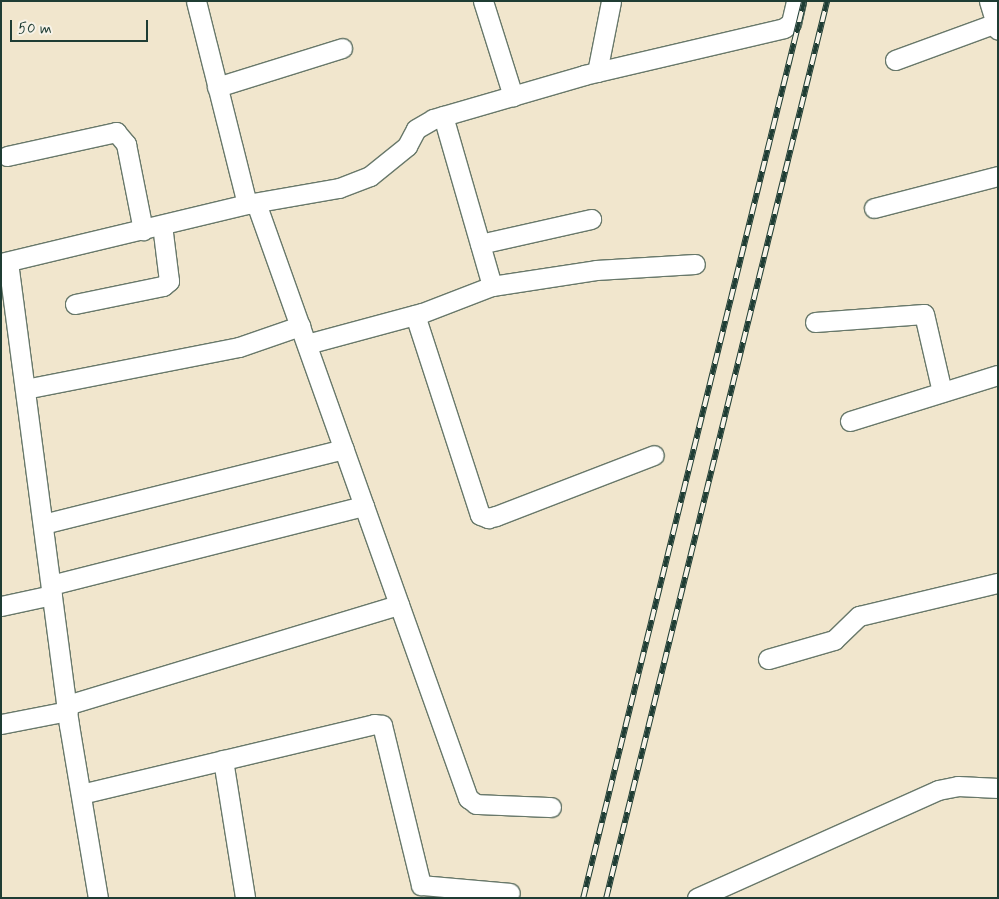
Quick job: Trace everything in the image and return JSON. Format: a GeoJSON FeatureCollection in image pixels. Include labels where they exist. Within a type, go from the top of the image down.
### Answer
{"type":"FeatureCollection","features":[{"type":"Feature","properties":{"kind":"street"},"geometry":{"type":"LineString","coordinates":[[483,1],[513,96]]}},
{"type":"Feature","properties":{"kind":"street"},"geometry":{"type":"LineString","coordinates":[[597,72],[611,1]]}},
{"type":"Feature","properties":{"kind":"street"},"geometry":{"type":"LineString","coordinates":[[98,898],[67,708],[25,389],[5,263],[251,203],[339,188],[370,176],[407,146],[416,128],[443,116],[597,72],[784,28],[791,23],[796,1]]}},
{"type":"Feature","properties":{"kind":"street"},"geometry":{"type":"LineString","coordinates":[[895,60],[997,27],[989,1]]}},
{"type":"Feature","properties":{"kind":"street"},"geometry":{"type":"LineString","coordinates":[[198,2],[217,87],[251,203],[307,344],[468,798],[476,804],[551,807]]}},
{"type":"Feature","properties":{"kind":"street"},"geometry":{"type":"LineString","coordinates":[[217,87],[342,48]]}},
{"type":"Feature","properties":{"kind":"street"},"geometry":{"type":"LineString","coordinates":[[443,116],[492,286]]}},
{"type":"Feature","properties":{"kind":"street"},"geometry":{"type":"LineString","coordinates":[[7,156],[116,132],[126,144],[144,230]]}},
{"type":"Feature","properties":{"kind":"street"},"geometry":{"type":"LineString","coordinates":[[874,208],[998,176]]}},
{"type":"Feature","properties":{"kind":"street"},"geometry":{"type":"LineString","coordinates":[[480,244],[591,219]]}},
{"type":"Feature","properties":{"kind":"street"},"geometry":{"type":"LineString","coordinates":[[76,304],[163,286],[169,281],[162,225]]}},
{"type":"Feature","properties":{"kind":"street"},"geometry":{"type":"LineString","coordinates":[[307,344],[415,315],[492,286],[596,270],[695,264]]}},
{"type":"Feature","properties":{"kind":"street"},"geometry":{"type":"LineString","coordinates":[[815,322],[924,314],[942,392]]}},
{"type":"Feature","properties":{"kind":"street"},"geometry":{"type":"LineString","coordinates":[[415,315],[480,515],[488,518],[496,516],[654,455]]}},
{"type":"Feature","properties":{"kind":"street"},"geometry":{"type":"LineString","coordinates":[[25,389],[239,347],[300,326]]}},
{"type":"Feature","properties":{"kind":"street"},"geometry":{"type":"LineString","coordinates":[[850,421],[998,375]]}},
{"type":"Feature","properties":{"kind":"street"},"geometry":{"type":"LineString","coordinates":[[43,524],[344,449]]}},
{"type":"Feature","properties":{"kind":"street"},"geometry":{"type":"LineString","coordinates":[[1,606],[52,590],[364,506]]}},
{"type":"Feature","properties":{"kind":"street"},"geometry":{"type":"LineString","coordinates":[[768,659],[834,640],[859,616],[998,583]]}},
{"type":"Feature","properties":{"kind":"street"},"geometry":{"type":"LineString","coordinates":[[1,724],[67,708],[399,605]]}},
{"type":"Feature","properties":{"kind":"street"},"geometry":{"type":"LineString","coordinates":[[81,794],[374,724],[382,725],[421,885],[510,893]]}},
{"type":"Feature","properties":{"kind":"street"},"geometry":{"type":"LineString","coordinates":[[223,760],[245,898]]}},
{"type":"Feature","properties":{"kind":"street"},"geometry":{"type":"LineString","coordinates":[[708,896],[938,790],[958,786],[998,788]]}},
{"type":"Feature","properties":{"kind":"railway"},"geometry":{"type":"LineString","coordinates":[[583,898],[804,1]]}},
{"type":"Feature","properties":{"kind":"railway"},"geometry":{"type":"LineString","coordinates":[[606,898],[827,1]]}}]}
